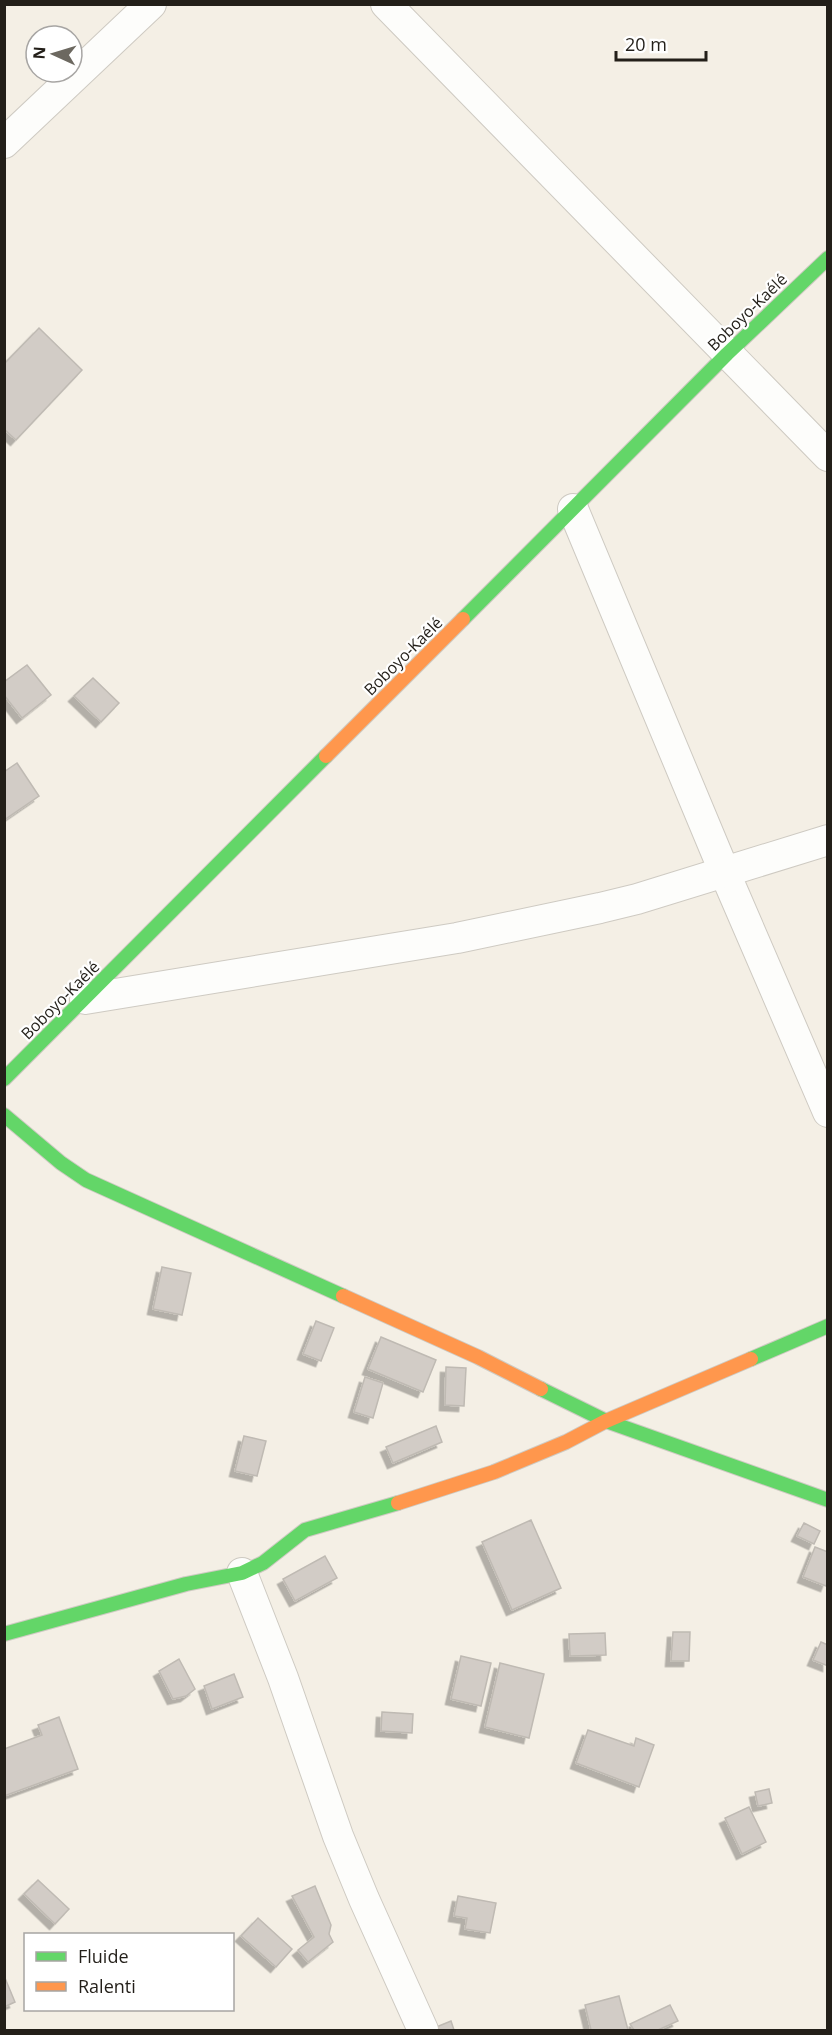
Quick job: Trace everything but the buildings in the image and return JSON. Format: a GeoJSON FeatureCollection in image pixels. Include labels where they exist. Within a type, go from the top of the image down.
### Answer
{"type":"FeatureCollection","features":[{"type":"Feature","properties":{"kind":"street"},"geometry":{"type":"LineString","coordinates":[[4,143],[151,4]]}},
{"type":"Feature","properties":{"kind":"street"},"geometry":{"type":"LineString","coordinates":[[386,4],[828,456]]}},
{"type":"Feature","properties":{"kind":"street","name":"Boboyo-Kaélé"},"geometry":{"type":"LineString","coordinates":[[4,1079],[727,354],[828,258]]}},
{"type":"Feature","properties":{"kind":"street"},"geometry":{"type":"LineString","coordinates":[[573,509],[724,871],[828,1112]]}},
{"type":"Feature","properties":{"kind":"street"},"geometry":{"type":"LineString","coordinates":[[85,999],[457,938],[637,899],[828,840]]}},
{"type":"Feature","properties":{"kind":"street"},"geometry":{"type":"LineString","coordinates":[[4,1115],[61,1163],[86,1180],[478,1357],[606,1421],[828,1500]]}},
{"type":"Feature","properties":{"kind":"street"},"geometry":{"type":"LineString","coordinates":[[4,1634],[186,1584],[242,1572],[263,1563],[305,1530],[494,1472],[566,1442],[606,1421],[828,1326]]}},
{"type":"Feature","properties":{"kind":"street"},"geometry":{"type":"LineString","coordinates":[[242,1572],[283,1678],[338,1836],[423,2031]]}},
{"type":"Feature","properties":{"kind":"traffic: fast"},"geometry":{"type":"LineString","coordinates":[[463,619],[727,354],[828,258]]}},
{"type":"Feature","properties":{"kind":"traffic: fast"},"geometry":{"type":"LineString","coordinates":[[4,1079],[326,756]]}},
{"type":"Feature","properties":{"kind":"traffic: fast"},"geometry":{"type":"LineString","coordinates":[[4,1115],[61,1163],[86,1180],[343,1296]]}},
{"type":"Feature","properties":{"kind":"traffic: fast"},"geometry":{"type":"LineString","coordinates":[[751,1359],[828,1326]]}},
{"type":"Feature","properties":{"kind":"traffic: fast"},"geometry":{"type":"LineString","coordinates":[[541,1389],[606,1421],[828,1500]]}},
{"type":"Feature","properties":{"kind":"traffic: fast"},"geometry":{"type":"LineString","coordinates":[[4,1634],[186,1584],[242,1573],[263,1563],[305,1530],[398,1503]]}},
{"type":"Feature","properties":{"kind":"traffic: slow"},"geometry":{"type":"LineString","coordinates":[[326,756],[463,619]]}},
{"type":"Feature","properties":{"kind":"traffic: slow"},"geometry":{"type":"LineString","coordinates":[[343,1296],[478,1357],[541,1389]]}},
{"type":"Feature","properties":{"kind":"traffic: slow"},"geometry":{"type":"LineString","coordinates":[[398,1503],[494,1472],[751,1359]]}}]}
